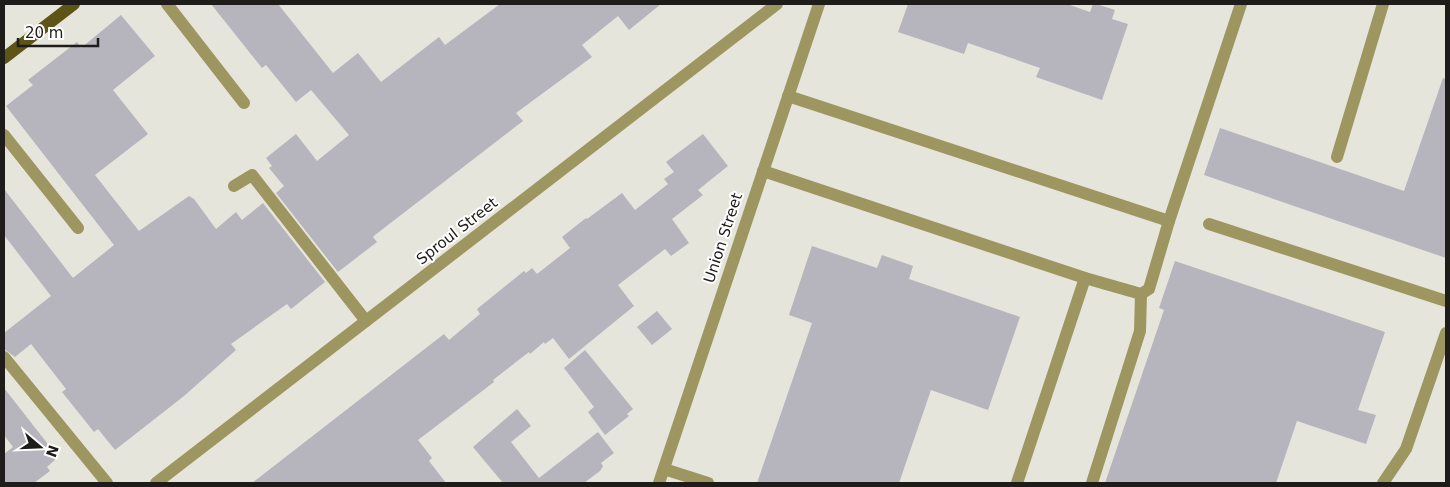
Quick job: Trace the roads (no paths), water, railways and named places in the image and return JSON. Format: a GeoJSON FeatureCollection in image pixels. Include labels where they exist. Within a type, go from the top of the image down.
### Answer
{"type":"FeatureCollection","features":[{"type":"Feature","properties":{"kind":"main road"},"geometry":{"type":"LineString","coordinates":[[4,58],[74,4]]}},
{"type":"Feature","properties":{"kind":"street"},"geometry":{"type":"LineString","coordinates":[[167,4],[244,103]]}},
{"type":"Feature","properties":{"kind":"street","name":"Sproul Street"},"geometry":{"type":"LineString","coordinates":[[156,483],[776,4]]}},
{"type":"Feature","properties":{"kind":"street","name":"Union Street"},"geometry":{"type":"LineString","coordinates":[[659,483],[819,4]]}},
{"type":"Feature","properties":{"kind":"street"},"geometry":{"type":"LineString","coordinates":[[1142,294],[1149,289],[1169,221],[1241,4]]}},
{"type":"Feature","properties":{"kind":"street"},"geometry":{"type":"LineString","coordinates":[[1336,157],[1383,4]]}},
{"type":"Feature","properties":{"kind":"street"},"geometry":{"type":"LineString","coordinates":[[788,96],[1169,221]]}},
{"type":"Feature","properties":{"kind":"street"},"geometry":{"type":"LineString","coordinates":[[4,135],[78,228]]}},
{"type":"Feature","properties":{"kind":"street"},"geometry":{"type":"LineString","coordinates":[[763,171],[1085,278],[1142,294]]}},
{"type":"Feature","properties":{"kind":"street"},"geometry":{"type":"LineString","coordinates":[[234,186],[252,175],[366,321]]}},
{"type":"Feature","properties":{"kind":"street"},"geometry":{"type":"LineString","coordinates":[[1209,224],[1446,301]]}},
{"type":"Feature","properties":{"kind":"street"},"geometry":{"type":"LineString","coordinates":[[1017,483],[1085,278]]}},
{"type":"Feature","properties":{"kind":"street"},"geometry":{"type":"LineString","coordinates":[[1092,483],[1140,332],[1142,294]]}},
{"type":"Feature","properties":{"kind":"street"},"geometry":{"type":"LineString","coordinates":[[1383,483],[1406,449],[1446,333]]}},
{"type":"Feature","properties":{"kind":"street"},"geometry":{"type":"LineString","coordinates":[[4,357],[106,483]]}},
{"type":"Feature","properties":{"kind":"street"},"geometry":{"type":"LineString","coordinates":[[664,469],[708,483]]}}]}
